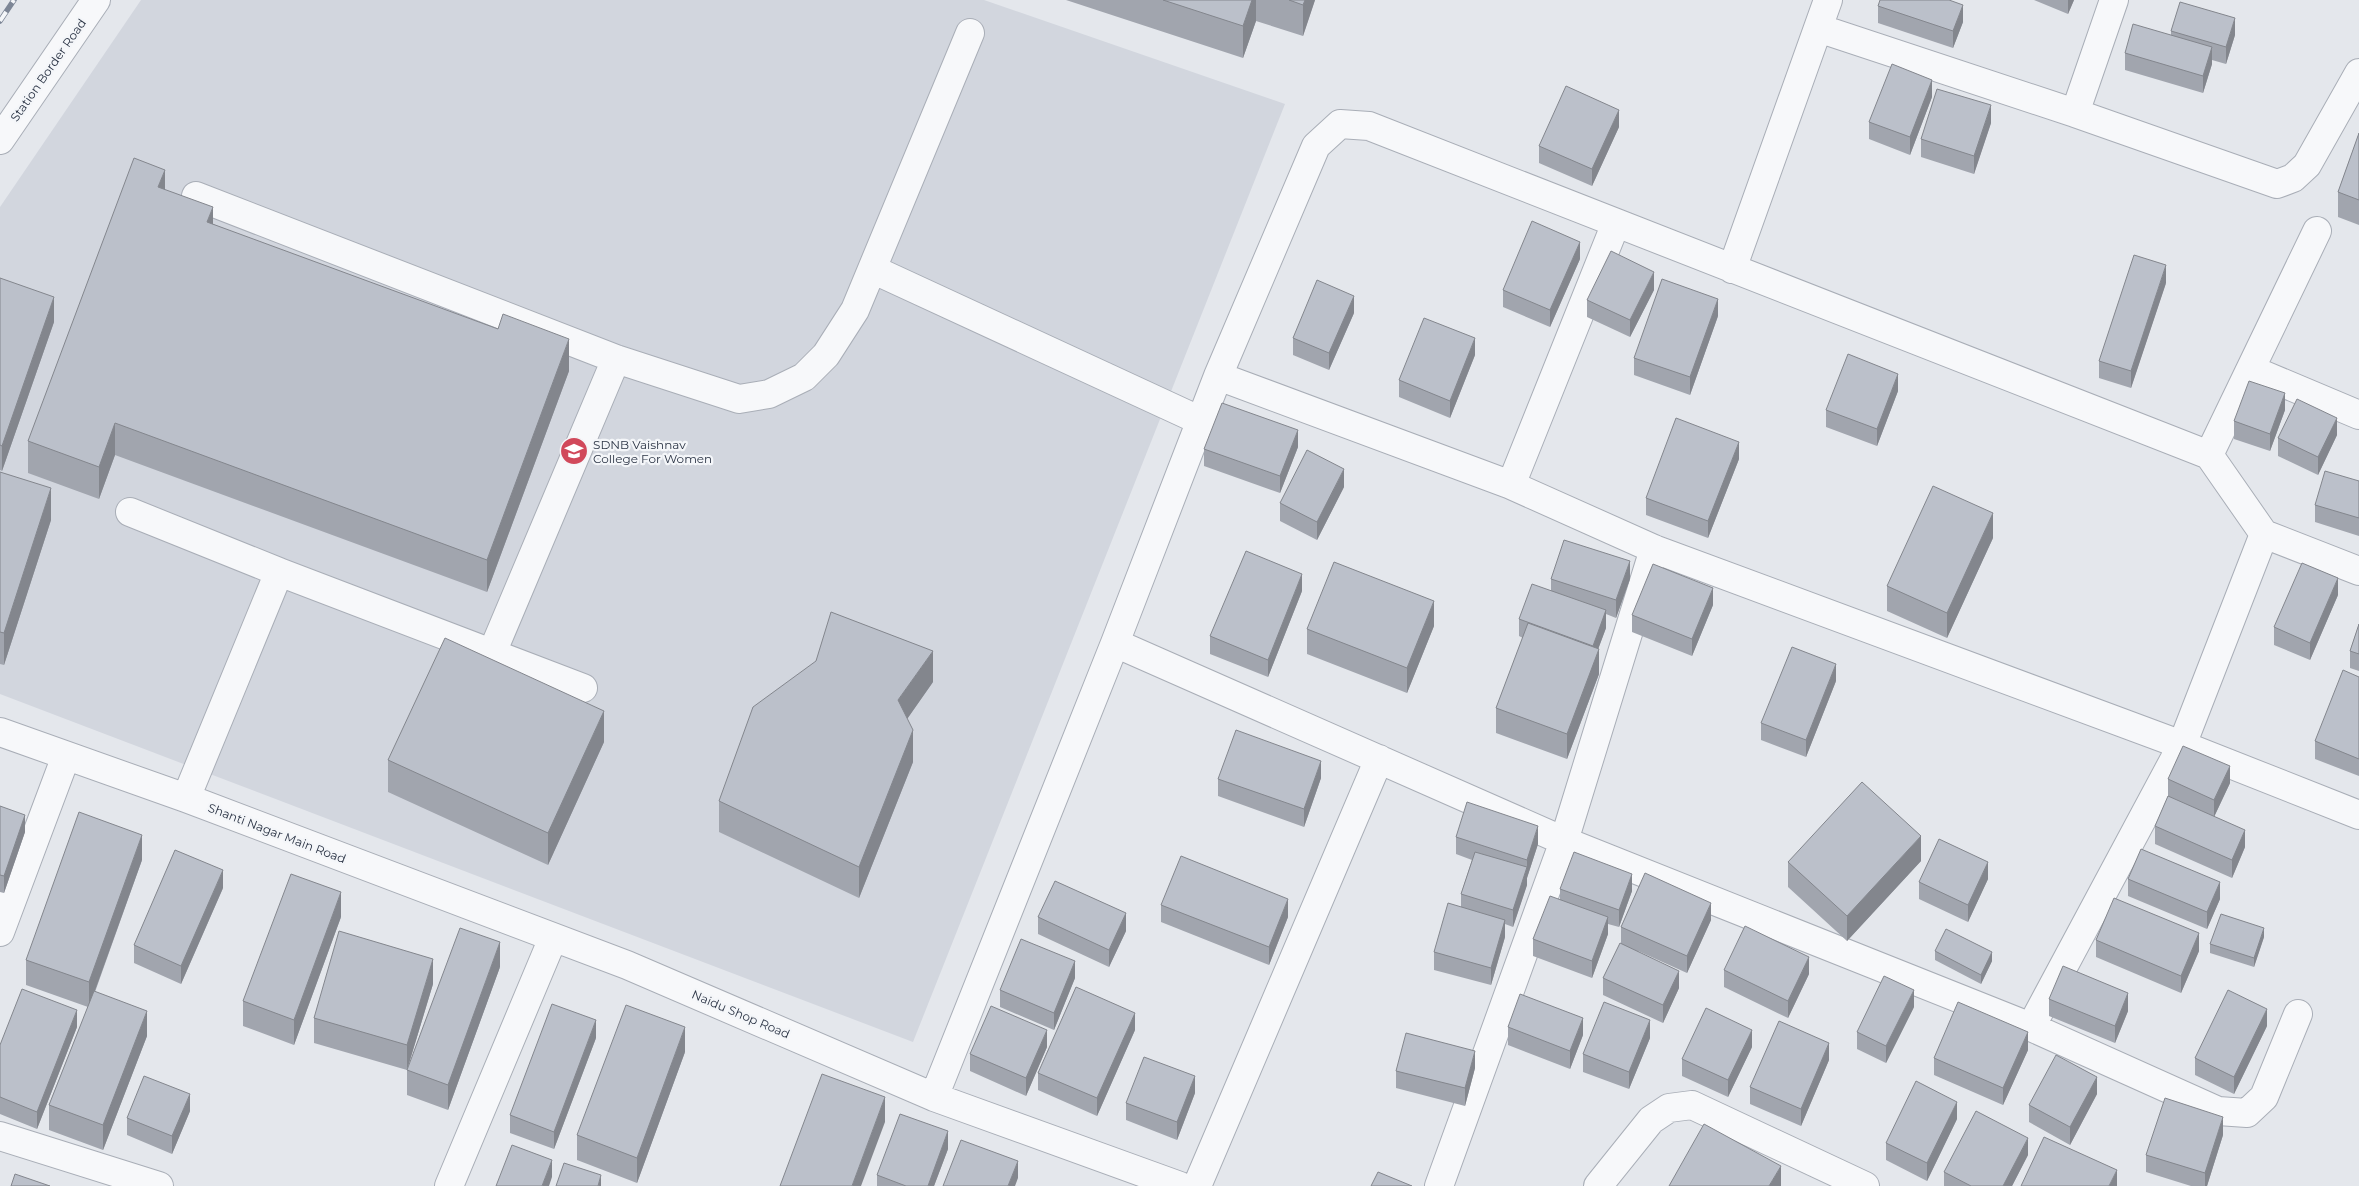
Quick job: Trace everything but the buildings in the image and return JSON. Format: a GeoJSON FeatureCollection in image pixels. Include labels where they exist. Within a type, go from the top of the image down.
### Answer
{"type":"FeatureCollection","features":[{"type":"Feature","properties":{"kind":"street","name":"Station Border Road"},"geometry":{"type":"LineString","coordinates":[[0,140],[96,0]]}},
{"type":"Feature","properties":{"kind":"street"},"geometry":{"type":"LineString","coordinates":[[1732,269],[1828,0]]}},
{"type":"Feature","properties":{"kind":"street"},"geometry":{"type":"LineString","coordinates":[[2074,113],[2114,0]]}},
{"type":"Feature","properties":{"kind":"street"},"geometry":{"type":"LineString","coordinates":[[1818,28],[2074,113],[2277,184],[2293,178],[2307,165],[2359,72]]}},
{"type":"Feature","properties":{"kind":"street"},"geometry":{"type":"LineString","coordinates":[[196,196],[616,359],[739,399],[769,394],[804,377],[826,355],[855,310],[970,33]]}},
{"type":"Feature","properties":{"kind":"street"},"geometry":{"type":"LineString","coordinates":[[934,1098],[1115,643],[1218,376],[1316,146],[1340,124],[1369,126],[2209,455],[2264,534],[2359,571]]}},
{"type":"Feature","properties":{"kind":"street"},"geometry":{"type":"LineString","coordinates":[[1511,485],[1616,223]]}},
{"type":"Feature","properties":{"kind":"street"},"geometry":{"type":"LineString","coordinates":[[2209,455],[2252,370],[2317,231]]}},
{"type":"Feature","properties":{"kind":"street"},"geometry":{"type":"LineString","coordinates":[[872,269],[1200,421]]}},
{"type":"Feature","properties":{"kind":"street"},"geometry":{"type":"LineString","coordinates":[[492,653],[616,359]]}},
{"type":"Feature","properties":{"kind":"street"},"geometry":{"type":"LineString","coordinates":[[2252,370],[2359,415]]}},
{"type":"Feature","properties":{"kind":"street"},"geometry":{"type":"LineString","coordinates":[[1218,376],[1511,485],[1654,549],[2182,745],[2359,815]]}},
{"type":"Feature","properties":{"kind":"street"},"geometry":{"type":"LineString","coordinates":[[130,512],[279,572],[584,688]]}},
{"type":"Feature","properties":{"kind":"street"},"geometry":{"type":"LineString","coordinates":[[2031,1027],[2182,745],[2264,534]]}},
{"type":"Feature","properties":{"kind":"street"},"geometry":{"type":"LineString","coordinates":[[1439,1186],[1564,841],[1654,549]]}},
{"type":"Feature","properties":{"kind":"street"},"geometry":{"type":"LineString","coordinates":[[186,798],[279,572]]}},
{"type":"Feature","properties":{"kind":"street"},"geometry":{"type":"LineString","coordinates":[[1115,643],[1564,841],[2031,1027],[2218,1111],[2248,1113],[2264,1098],[2298,1014]]}},
{"type":"Feature","properties":{"kind":"street","name":"Shanti Nagar Main Road"},"geometry":{"type":"LineString","coordinates":[[0,732],[186,798],[553,938]]}},
{"type":"Feature","properties":{"kind":"street"},"geometry":{"type":"LineString","coordinates":[[0,932],[66,756]]}},
{"type":"Feature","properties":{"kind":"street"},"geometry":{"type":"LineString","coordinates":[[1197,1186],[1379,759]]}},
{"type":"Feature","properties":{"kind":"street"},"geometry":{"type":"LineString","coordinates":[[449,1186],[553,938]]}},
{"type":"Feature","properties":{"kind":"street","name":"Naidu Shop Road"},"geometry":{"type":"LineString","coordinates":[[553,938],[627,965],[934,1098],[1180,1186]]}},
{"type":"Feature","properties":{"kind":"street"},"geometry":{"type":"LineString","coordinates":[[1598,1186],[1651,1120],[1669,1108],[1692,1105],[1865,1186]]}},
{"type":"Feature","properties":{"kind":"street"},"geometry":{"type":"LineString","coordinates":[[0,1136],[159,1186]]}},
{"type":"Feature","properties":{"kind":"shaded area","name":"SDNB Vaishnav College For Women"},"geometry":{"type":"Polygon","coordinates":[[[141,0],[984,0],[1285,104],[913,1042],[0,694],[0,207],[141,0]]]}},
{"type":"Feature","properties":{"kind":"railway"},"geometry":{"type":"LineString","coordinates":[[0,21],[14,0]]}},
{"type":"Feature","properties":{"kind":"place","name":"SDNB Vaishnav College For Women"},"geometry":{"type":"Point","coordinates":[574,451]}}]}
